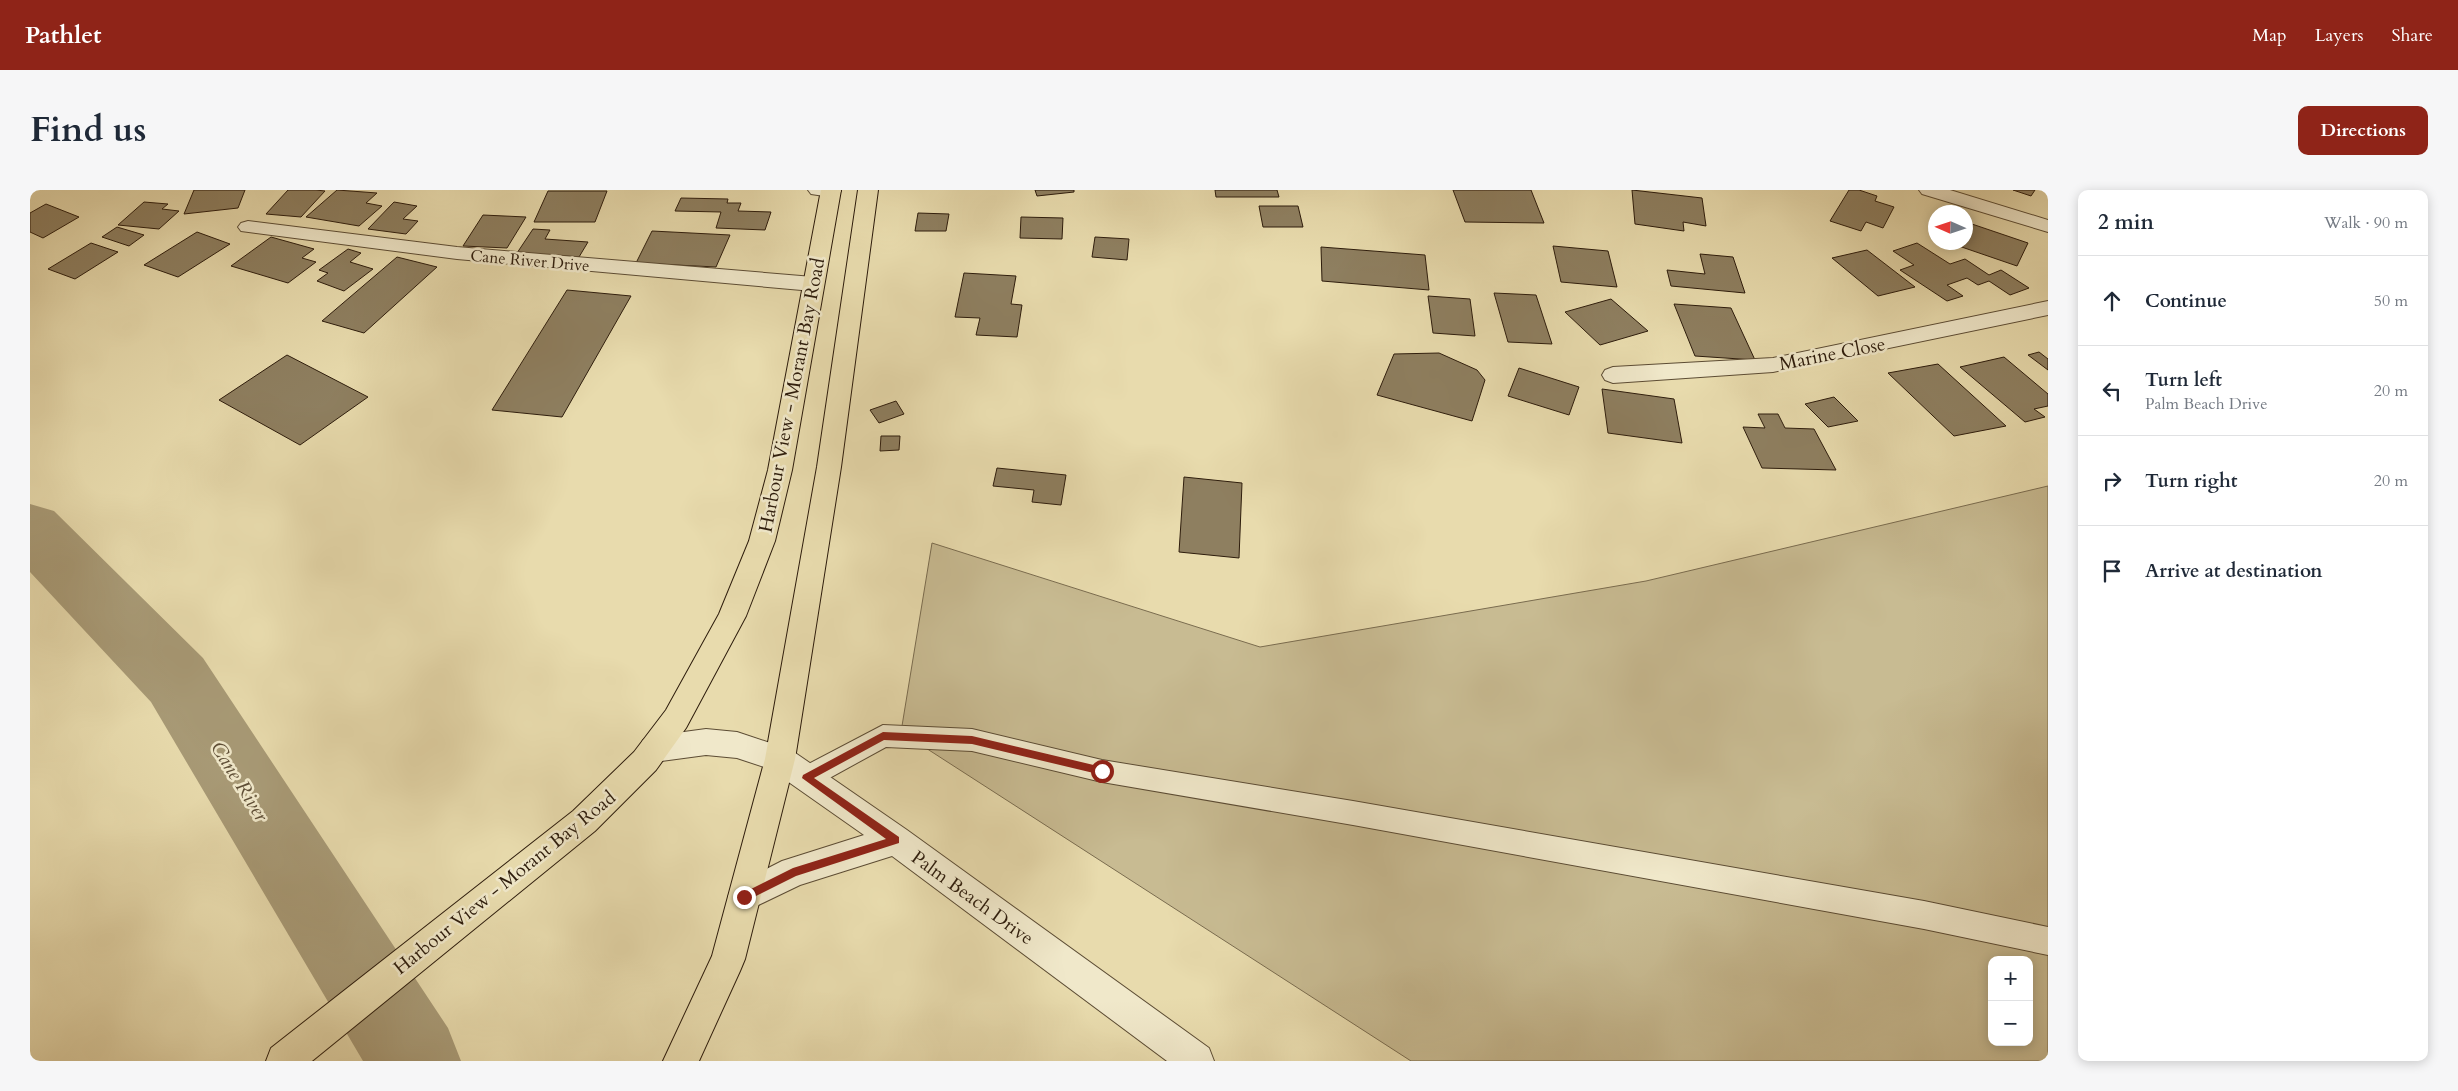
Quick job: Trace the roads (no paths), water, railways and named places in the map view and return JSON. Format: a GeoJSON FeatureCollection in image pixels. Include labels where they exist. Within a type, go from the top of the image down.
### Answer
{"type":"FeatureCollection","features":[{"type":"Feature","properties":{"kind":"highway","name":"Harbour View - Morant Bay Road"},"geometry":{"type":"LineString","coordinates":[[284,1061],[584,821],[619,789],[654,749],[676,719],[732,616],[762,541],[780,470],[831,190]]}},
{"type":"Feature","properties":{"kind":"highway","name":"Harbour View - Morant Bay Road"},"geometry":{"type":"LineString","coordinates":[[681,1061],[728,959],[780,759],[829,467],[868,190]]}},
{"type":"Feature","properties":{"kind":"street"},"geometry":{"type":"LineString","coordinates":[[818,190],[831,190]]}},
{"type":"Feature","properties":{"kind":"street"},"geometry":{"type":"LineString","coordinates":[[1929,190],[2048,226]]}},
{"type":"Feature","properties":{"kind":"street","name":"Cane River Drive"},"geometry":{"type":"LineString","coordinates":[[248,227],[457,253],[813,284]]}},
{"type":"Feature","properties":{"kind":"street","name":"Marine Close"},"geometry":{"type":"LineString","coordinates":[[1612,375],[1773,365],[2048,308]]}},
{"type":"Feature","properties":{"kind":"street","name":"Palm Beach Drive"},"geometry":{"type":"LineString","coordinates":[[654,749],[706,742],[737,745],[780,759],[896,840],[1196,1061]]}},
{"type":"Feature","properties":{"kind":"street"},"geometry":{"type":"LineString","coordinates":[[744,897],[793,872],[896,840]]}},
{"type":"Feature","properties":{"kind":"lane"},"geometry":{"type":"LineString","coordinates":[[806,778],[883,736],[972,740],[1102,771],[1353,813],[1924,915],[2048,941]]}},
{"type":"Feature","properties":{"kind":"waterway","name":"Cane River"},"geometry":{"type":"LineString","coordinates":[[30,529],[177,680],[415,1061]]}}]}
